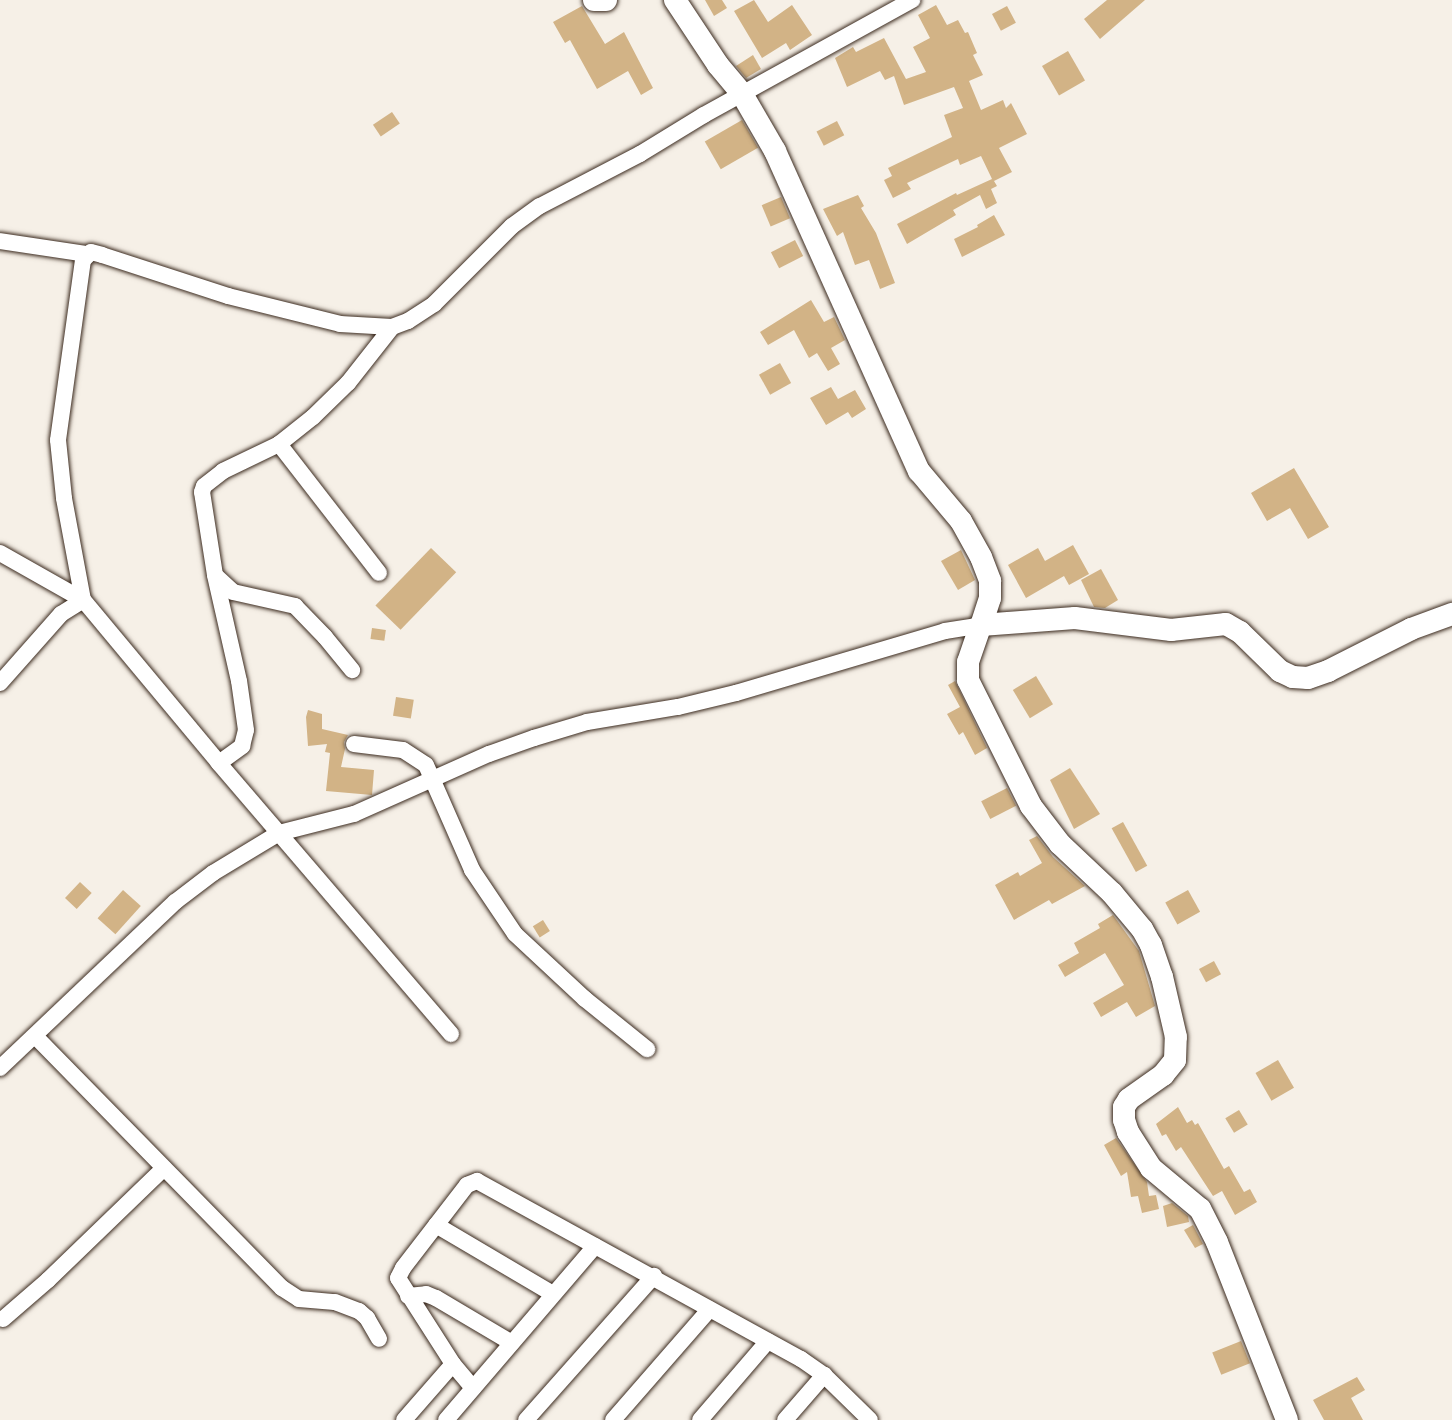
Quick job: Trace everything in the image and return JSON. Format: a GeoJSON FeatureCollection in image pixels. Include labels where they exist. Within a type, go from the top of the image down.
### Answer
{"type":"FeatureCollection","features":[{"type":"Feature","properties":{"kind":"street"},"geometry":{"type":"LineString","coordinates":[[594,0],[606,0]]}},
{"type":"Feature","properties":{"kind":"street"},"geometry":{"type":"LineString","coordinates":[[675,0],[718,65],[742,94],[776,151],[919,471],[961,521],[981,557],[990,581],[990,598],[968,662],[968,680],[1031,806],[1060,844],[1112,892],[1142,929],[1160,969],[1176,1037],[1175,1060],[1163,1075],[1129,1099],[1124,1107],[1124,1120],[1128,1132],[1151,1168],[1200,1209],[1218,1242],[1287,1420]]}},
{"type":"Feature","properties":{"kind":"street"},"geometry":{"type":"LineString","coordinates":[[0,241],[102,255],[228,296],[340,324],[392,327],[408,321],[434,304],[512,226],[540,206],[640,154],[742,94],[912,0]]}},
{"type":"Feature","properties":{"kind":"street"},"geometry":{"type":"LineString","coordinates":[[83,600],[64,498],[58,440],[82,260],[86,254]]}},
{"type":"Feature","properties":{"kind":"street"},"geometry":{"type":"LineString","coordinates":[[219,763],[243,746],[246,730],[240,681],[215,575],[202,492],[204,486],[223,471],[279,444],[332,401],[376,350],[392,327]]}},
{"type":"Feature","properties":{"kind":"street"},"geometry":{"type":"LineString","coordinates":[[279,444],[379,573]]}},
{"type":"Feature","properties":{"kind":"street"},"geometry":{"type":"LineString","coordinates":[[0,553],[83,600],[451,1034]]}},
{"type":"Feature","properties":{"kind":"street"},"geometry":{"type":"LineString","coordinates":[[215,575],[233,592],[295,606],[325,636],[352,670]]}},
{"type":"Feature","properties":{"kind":"street"},"geometry":{"type":"LineString","coordinates":[[0,683],[61,614],[83,600]]}},
{"type":"Feature","properties":{"kind":"street"},"geometry":{"type":"LineString","coordinates":[[0,1068],[175,902],[213,873],[279,833],[354,814],[525,741],[587,722],[689,705],[945,631],[981,625],[1075,618],[1171,630],[1226,624],[1240,632],[1280,671],[1293,677],[1308,678],[1328,671],[1411,629],[1452,614]]}},
{"type":"Feature","properties":{"kind":"street"},"geometry":{"type":"LineString","coordinates":[[354,744],[402,750],[422,761],[433,779],[472,870],[515,934],[578,993],[647,1049]]}},
{"type":"Feature","properties":{"kind":"street"},"geometry":{"type":"LineString","coordinates":[[35,1036],[291,1296],[350,1306],[367,1318],[379,1339]]}},
{"type":"Feature","properties":{"kind":"street"},"geometry":{"type":"LineString","coordinates":[[3,1319],[48,1280],[164,1168]]}},
{"type":"Feature","properties":{"kind":"street"},"geometry":{"type":"LineString","coordinates":[[473,1388],[453,1364],[408,1296],[399,1282],[399,1275],[467,1185],[477,1181],[540,1213],[595,1246],[654,1276],[768,1341],[824,1376],[866,1419]]}},
{"type":"Feature","properties":{"kind":"street"},"geometry":{"type":"LineString","coordinates":[[436,1225],[553,1294]]}},
{"type":"Feature","properties":{"kind":"street"},"geometry":{"type":"LineString","coordinates":[[446,1420],[595,1246]]}},
{"type":"Feature","properties":{"kind":"street"},"geometry":{"type":"LineString","coordinates":[[526,1420],[654,1276]]}},
{"type":"Feature","properties":{"kind":"street"},"geometry":{"type":"LineString","coordinates":[[408,1296],[426,1294],[436,1298],[512,1343]]}},
{"type":"Feature","properties":{"kind":"street"},"geometry":{"type":"LineString","coordinates":[[613,1420],[710,1309]]}},
{"type":"Feature","properties":{"kind":"street"},"geometry":{"type":"LineString","coordinates":[[700,1420],[768,1341]]}},
{"type":"Feature","properties":{"kind":"street"},"geometry":{"type":"LineString","coordinates":[[404,1420],[453,1364]]}},
{"type":"Feature","properties":{"kind":"street"},"geometry":{"type":"LineString","coordinates":[[785,1420],[824,1376]]}},
{"type":"Feature","properties":{"kind":"building"},"geometry":{"type":"Polygon","coordinates":[[[705,0],[722,0],[727,8],[714,16],[705,0]]]}},
{"type":"Feature","properties":{"kind":"building"},"geometry":{"type":"Polygon","coordinates":[[[754,0],[768,22],[792,5],[812,35],[790,50],[786,43],[762,58],[734,11],[754,0]]]}},
{"type":"Feature","properties":{"kind":"building"},"geometry":{"type":"Polygon","coordinates":[[[1107,0],[1145,0],[1100,39],[1084,19],[1107,0]]]}},
{"type":"Feature","properties":{"kind":"building"},"geometry":{"type":"Polygon","coordinates":[[[936,5],[947,25],[958,20],[965,33],[968,32],[977,53],[973,55],[983,75],[969,81],[981,110],[1003,100],[1006,108],[1011,103],[1027,134],[999,148],[1012,172],[994,181],[997,186],[991,189],[997,203],[986,209],[980,195],[953,210],[956,215],[907,244],[897,224],[956,193],[957,195],[992,179],[981,156],[960,165],[958,159],[907,183],[911,189],[893,198],[884,180],[892,176],[888,168],[952,137],[944,115],[963,108],[954,87],[904,105],[894,76],[885,80],[880,71],[847,87],[835,58],[853,47],[856,52],[884,38],[906,79],[926,72],[913,47],[930,38],[918,15],[936,5]]]}},
{"type":"Feature","properties":{"kind":"building"},"geometry":{"type":"Polygon","coordinates":[[[582,6],[605,44],[624,32],[653,88],[641,95],[628,71],[597,89],[570,40],[565,43],[553,22],[582,6]]]}},
{"type":"Feature","properties":{"kind":"building"},"geometry":{"type":"Polygon","coordinates":[[[1007,6],[1016,23],[1001,31],[992,14],[1007,6]]]}},
{"type":"Feature","properties":{"kind":"building"},"geometry":{"type":"Polygon","coordinates":[[[1068,51],[1085,80],[1059,95],[1042,66],[1068,51]]]}},
{"type":"Feature","properties":{"kind":"building"},"geometry":{"type":"Polygon","coordinates":[[[753,55],[761,69],[746,78],[736,66],[753,55]]]}},
{"type":"Feature","properties":{"kind":"building"},"geometry":{"type":"Polygon","coordinates":[[[392,112],[400,124],[381,136],[373,125],[392,112]]]}},
{"type":"Feature","properties":{"kind":"building"},"geometry":{"type":"Polygon","coordinates":[[[742,120],[758,148],[721,169],[705,142],[742,120]]]}},
{"type":"Feature","properties":{"kind":"building"},"geometry":{"type":"Polygon","coordinates":[[[837,121],[844,135],[824,146],[817,131],[837,121]]]}},
{"type":"Feature","properties":{"kind":"building"},"geometry":{"type":"Polygon","coordinates":[[[858,195],[864,206],[861,208],[876,233],[895,283],[880,289],[869,260],[855,265],[843,232],[837,236],[823,209],[858,195]]]}},
{"type":"Feature","properties":{"kind":"building"},"geometry":{"type":"Polygon","coordinates":[[[781,197],[790,218],[771,226],[762,205],[781,197]]]}},
{"type":"Feature","properties":{"kind":"building"},"geometry":{"type":"Polygon","coordinates":[[[994,215],[1005,235],[962,257],[954,239],[978,227],[977,225],[994,215]]]}},
{"type":"Feature","properties":{"kind":"building"},"geometry":{"type":"Polygon","coordinates":[[[795,240],[803,256],[779,268],[771,252],[795,240]]]}},
{"type":"Feature","properties":{"kind":"building"},"geometry":{"type":"Polygon","coordinates":[[[811,300],[824,322],[834,317],[845,340],[831,348],[840,364],[828,371],[817,353],[809,358],[794,330],[768,345],[760,332],[811,300]]]}},
{"type":"Feature","properties":{"kind":"building"},"geometry":{"type":"Polygon","coordinates":[[[780,363],[791,383],[770,395],[759,375],[780,363]]]}},
{"type":"Feature","properties":{"kind":"building"},"geometry":{"type":"Polygon","coordinates":[[[831,387],[838,399],[855,390],[866,409],[852,418],[848,412],[826,425],[810,398],[831,387]]]}},
{"type":"Feature","properties":{"kind":"building"},"geometry":{"type":"Polygon","coordinates":[[[1294,468],[1329,527],[1308,539],[1290,508],[1267,521],[1251,493],[1294,468]]]}},
{"type":"Feature","properties":{"kind":"building"},"geometry":{"type":"Polygon","coordinates":[[[1073,545],[1089,574],[1069,585],[1064,576],[1026,598],[1008,565],[1038,548],[1045,561],[1073,545]]]}},
{"type":"Feature","properties":{"kind":"building"},"geometry":{"type":"Polygon","coordinates":[[[431,548],[456,572],[401,630],[375,606],[431,548]]]}},
{"type":"Feature","properties":{"kind":"building"},"geometry":{"type":"Polygon","coordinates":[[[961,550],[975,580],[958,590],[941,561],[961,550]]]}},
{"type":"Feature","properties":{"kind":"building"},"geometry":{"type":"Polygon","coordinates":[[[1101,569],[1118,600],[1105,608],[1094,607],[1081,580],[1101,569]]]}},
{"type":"Feature","properties":{"kind":"building"},"geometry":{"type":"Polygon","coordinates":[[[372,628],[386,630],[384,641],[370,639],[372,628]]]}},
{"type":"Feature","properties":{"kind":"building"},"geometry":{"type":"Polygon","coordinates":[[[1036,676],[1053,704],[1030,718],[1013,690],[1036,676]]]}},
{"type":"Feature","properties":{"kind":"building"},"geometry":{"type":"Polygon","coordinates":[[[955,681],[987,748],[975,755],[963,732],[959,735],[947,714],[960,707],[948,685],[955,681]]]}},
{"type":"Feature","properties":{"kind":"building"},"geometry":{"type":"Polygon","coordinates":[[[396,697],[414,700],[411,719],[393,716],[396,697]]]}},
{"type":"Feature","properties":{"kind":"building"},"geometry":{"type":"Polygon","coordinates":[[[308,710],[322,714],[322,729],[348,735],[344,742],[345,749],[341,767],[374,770],[372,795],[326,791],[330,753],[325,752],[327,744],[308,746],[306,717],[308,710]]]}},
{"type":"Feature","properties":{"kind":"building"},"geometry":{"type":"Polygon","coordinates":[[[1070,768],[1100,814],[1074,829],[1050,780],[1070,768]]]}},
{"type":"Feature","properties":{"kind":"building"},"geometry":{"type":"Polygon","coordinates":[[[1007,788],[1016,806],[990,819],[981,801],[1007,788]]]}},
{"type":"Feature","properties":{"kind":"building"},"geometry":{"type":"Polygon","coordinates":[[[1123,822],[1147,866],[1136,872],[1112,828],[1123,822]]]}},
{"type":"Feature","properties":{"kind":"building"},"geometry":{"type":"Polygon","coordinates":[[[1037,836],[1053,857],[1085,886],[1052,904],[1049,900],[1014,920],[995,885],[1018,872],[1020,876],[1042,863],[1029,840],[1037,836]]]}},
{"type":"Feature","properties":{"kind":"building"},"geometry":{"type":"Polygon","coordinates":[[[80,882],[92,893],[77,909],[65,898],[80,882]]]}},
{"type":"Feature","properties":{"kind":"building"},"geometry":{"type":"Polygon","coordinates":[[[123,890],[141,906],[115,934],[98,918],[123,890]]]}},
{"type":"Feature","properties":{"kind":"building"},"geometry":{"type":"Polygon","coordinates":[[[1188,890],[1200,912],[1177,924],[1165,903],[1188,890]]]}},
{"type":"Feature","properties":{"kind":"building"},"geometry":{"type":"Polygon","coordinates":[[[1113,915],[1139,951],[1155,1006],[1136,1017],[1127,1002],[1101,1017],[1093,1003],[1124,985],[1105,953],[1065,977],[1058,965],[1079,953],[1074,943],[1100,928],[1098,924],[1113,915]]]}},
{"type":"Feature","properties":{"kind":"building"},"geometry":{"type":"Polygon","coordinates":[[[543,920],[550,931],[540,937],[533,926],[543,920]]]}},
{"type":"Feature","properties":{"kind":"building"},"geometry":{"type":"Polygon","coordinates":[[[1214,961],[1221,974],[1206,982],[1199,969],[1214,961]]]}},
{"type":"Feature","properties":{"kind":"building"},"geometry":{"type":"Polygon","coordinates":[[[1278,1060],[1294,1088],[1271,1101],[1255,1073],[1278,1060]]]}},
{"type":"Feature","properties":{"kind":"building"},"geometry":{"type":"Polygon","coordinates":[[[1178,1107],[1187,1123],[1192,1120],[1195,1125],[1198,1123],[1224,1169],[1229,1166],[1244,1192],[1250,1189],[1257,1202],[1235,1215],[1222,1191],[1213,1196],[1181,1147],[1176,1151],[1166,1134],[1162,1136],[1156,1124],[1178,1107]]]}},
{"type":"Feature","properties":{"kind":"building"},"geometry":{"type":"Polygon","coordinates":[[[1239,1110],[1248,1125],[1234,1133],[1225,1118],[1239,1110]]]}},
{"type":"Feature","properties":{"kind":"building"},"geometry":{"type":"Polygon","coordinates":[[[1116,1138],[1147,1182],[1149,1196],[1156,1195],[1159,1209],[1142,1213],[1138,1196],[1131,1197],[1127,1172],[1121,1176],[1104,1145],[1116,1138]]]}},
{"type":"Feature","properties":{"kind":"building"},"geometry":{"type":"Polygon","coordinates":[[[1172,1203],[1188,1216],[1189,1222],[1167,1227],[1163,1206],[1172,1203]]]}},
{"type":"Feature","properties":{"kind":"building"},"geometry":{"type":"Polygon","coordinates":[[[1193,1225],[1203,1244],[1195,1248],[1184,1230],[1193,1225]]]}},
{"type":"Feature","properties":{"kind":"building"},"geometry":{"type":"Polygon","coordinates":[[[1241,1341],[1250,1363],[1221,1375],[1212,1353],[1241,1341]]]}},
{"type":"Feature","properties":{"kind":"building"},"geometry":{"type":"Polygon","coordinates":[[[1357,1377],[1365,1390],[1351,1398],[1363,1420],[1324,1420],[1313,1400],[1357,1377]]]}}]}
